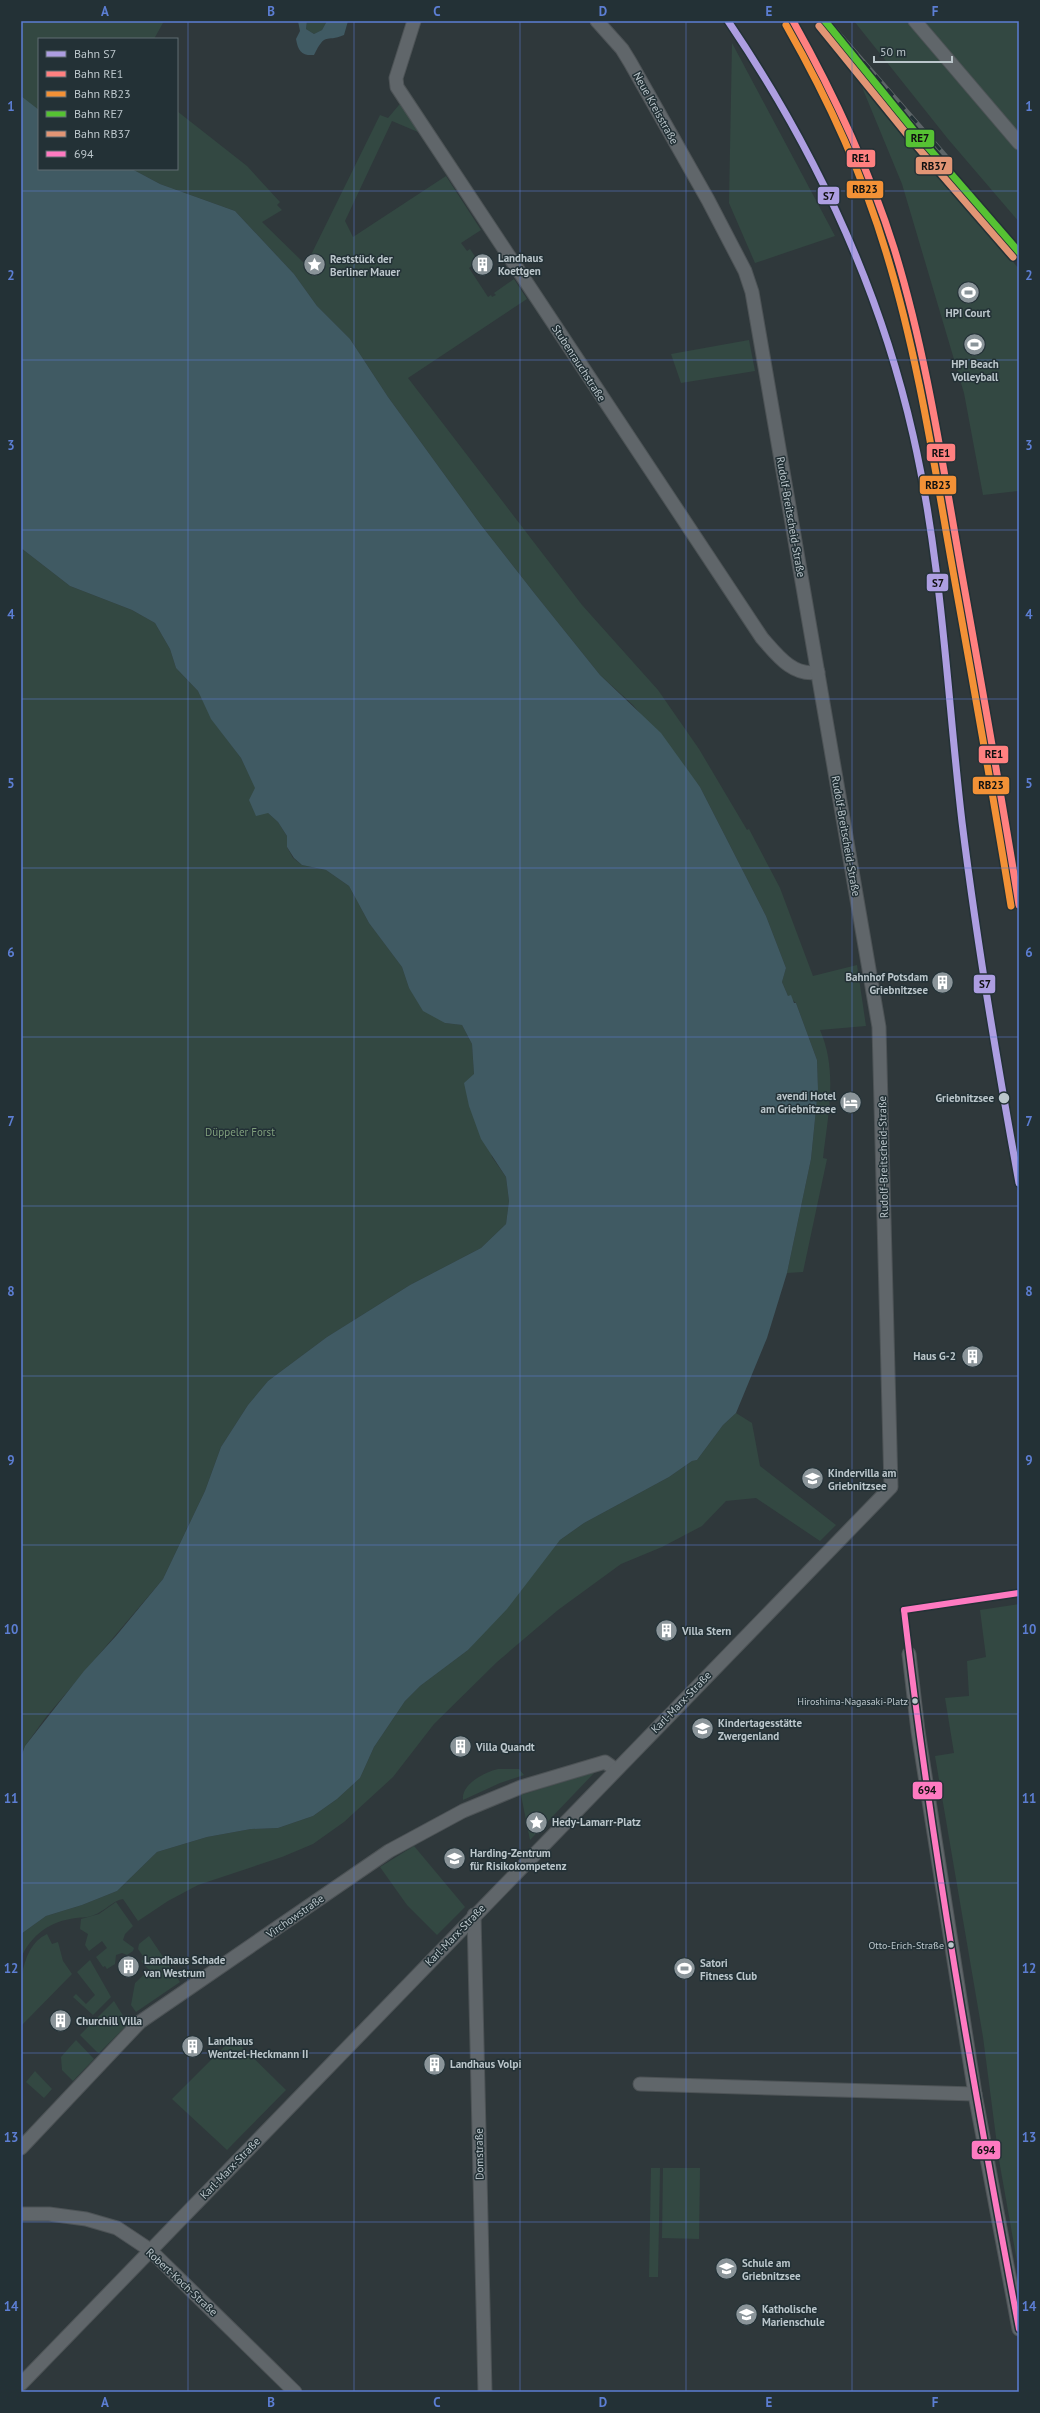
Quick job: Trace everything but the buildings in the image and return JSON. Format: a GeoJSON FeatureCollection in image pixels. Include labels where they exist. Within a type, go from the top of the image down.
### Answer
{"type":"FeatureCollection","features":[{"type":"Feature","properties":{"kind":"street","name":"Stubenrauchstraße"},"geometry":{"type":"LineString","coordinates":[[414,21],[396,78],[397,87],[762,638],[792,668],[808,674],[818,672]]}},
{"type":"Feature","properties":{"kind":"street","name":"Neue Kreisstraße"},"geometry":{"type":"LineString","coordinates":[[597,21],[622,48],[708,200]]}},
{"type":"Feature","properties":{"kind":"street"},"geometry":{"type":"LineString","coordinates":[[915,21],[1019,143]]}},
{"type":"Feature","properties":{"kind":"street","name":"Rudolf-Breitscheid-Straße"},"geometry":{"type":"LineString","coordinates":[[708,200],[745,271],[752,292],[879,1027],[891,1487]]}},
{"type":"Feature","properties":{"kind":"street","name":"Karl-Marx-Straße"},"geometry":{"type":"LineString","coordinates":[[21,2384],[615,1769],[891,1487]]}},
{"type":"Feature","properties":{"kind":"street"},"geometry":{"type":"LineString","coordinates":[[908,1654],[918,1731],[975,2094],[1019,2329]]}},
{"type":"Feature","properties":{"kind":"street","name":"Virchowstraße"},"geometry":{"type":"LineString","coordinates":[[21,2148],[140,2022],[389,1851],[449,1818],[521,1787],[605,1762],[615,1769]]}},
{"type":"Feature","properties":{"kind":"street","name":"Domstraße"},"geometry":{"type":"LineString","coordinates":[[474,1915],[485,2392]]}},
{"type":"Feature","properties":{"kind":"street"},"geometry":{"type":"LineString","coordinates":[[640,2084],[975,2094]]}},
{"type":"Feature","properties":{"kind":"street","name":"Robert-Koch-Straße"},"geometry":{"type":"LineString","coordinates":[[21,2214],[49,2214],[86,2219],[117,2228],[150,2250],[296,2392]]}},
{"type":"Feature","properties":{"kind":"green space"},"geometry":{"type":"Polygon","coordinates":[[[21,21],[164,21],[155,38],[38,38],[38,114],[21,109],[21,21]]]}},
{"type":"Feature","properties":{"kind":"green space"},"geometry":{"type":"Polygon","coordinates":[[[307,21],[327,21],[322,30],[314,34],[306,29],[307,21]]]}},
{"type":"Feature","properties":{"kind":"green space"},"geometry":{"type":"Polygon","coordinates":[[[854,21],[1019,21],[1019,222],[948,139],[854,21]]]}},
{"type":"Feature","properties":{"kind":"green space"},"geometry":{"type":"Polygon","coordinates":[[[732,43],[835,236],[755,263],[729,203],[732,43]]]}},
{"type":"Feature","properties":{"kind":"green space"},"geometry":{"type":"Polygon","coordinates":[[[857,75],[1019,269],[1019,491],[983,495],[964,393],[902,184],[857,75]]]}},
{"type":"Feature","properties":{"kind":"green space"},"geometry":{"type":"Polygon","coordinates":[[[399,105],[404,105],[421,131],[418,132],[392,121],[345,221],[353,237],[446,176],[481,230],[461,243],[467,251],[470,249],[478,261],[469,268],[488,297],[491,295],[492,297],[496,295],[494,293],[514,279],[527,299],[408,378],[582,605],[658,690],[699,749],[747,830],[749,829],[780,888],[813,976],[857,965],[866,1026],[820,1030],[826,1046],[830,1077],[829,1109],[823,1158],[827,1159],[803,1272],[787,1273],[811,1159],[818,1089],[817,1060],[796,1003],[788,996],[782,982],[786,968],[766,916],[700,787],[633,705],[600,675],[535,594],[481,525],[388,397],[350,339],[317,306],[294,274],[235,211],[160,184],[134,170],[178,170],[178,112],[247,166],[280,202],[277,205],[282,210],[262,222],[306,265],[380,115],[388,118],[399,105]]]}},
{"type":"Feature","properties":{"kind":"green space"},"geometry":{"type":"Polygon","coordinates":[[[749,340],[755,371],[681,383],[671,354],[749,340]]]}},
{"type":"Feature","properties":{"kind":"green space","name":"Düppeler Forst"},"geometry":{"type":"Polygon","coordinates":[[[21,548],[70,586],[132,610],[155,623],[170,649],[176,668],[198,691],[212,719],[241,758],[268,813],[278,822],[287,836],[287,847],[293,858],[302,865],[326,870],[349,886],[369,923],[402,967],[409,988],[445,1023],[462,1025],[472,1044],[474,1074],[492,1157],[506,1177],[509,1201],[506,1224],[481,1248],[410,1285],[327,1337],[268,1381],[248,1405],[221,1447],[205,1491],[163,1579],[46,1717],[25,1746],[21,1757],[21,548]]]}},
{"type":"Feature","properties":{"kind":"green space"},"geometry":{"type":"Polygon","coordinates":[[[736,1413],[752,1423],[760,1466],[836,1525],[820,1541],[756,1498],[726,1501],[702,1526],[662,1547],[621,1564],[558,1610],[497,1662],[434,1724],[393,1777],[344,1822],[313,1844],[282,1857],[198,1885],[168,1901],[138,1921],[123,1899],[115,1902],[92,1916],[58,1922],[42,1930],[30,1942],[21,1958],[21,1934],[46,1916],[82,1905],[117,1891],[157,1852],[207,1837],[251,1829],[278,1828],[313,1816],[337,1799],[360,1778],[374,1747],[405,1701],[420,1686],[468,1650],[560,1540],[584,1523],[669,1477],[692,1461],[697,1460],[723,1425],[736,1413]]]}},
{"type":"Feature","properties":{"kind":"green space"},"geometry":{"type":"Polygon","coordinates":[[[1019,1604],[1019,2273],[999,2160],[983,2037],[935,1756],[954,1753],[945,1698],[969,1696],[967,1661],[986,1657],[980,1610],[1019,1604]]]}},
{"type":"Feature","properties":{"kind":"green space"},"geometry":{"type":"Polygon","coordinates":[[[498,1769],[519,1769],[524,1775],[500,1783],[463,1800],[463,1794],[470,1784],[481,1776],[498,1769]]]}},
{"type":"Feature","properties":{"kind":"green space","name":"Hedy-Lamarr-Platz"},"geometry":{"type":"Polygon","coordinates":[[[595,1772],[530,1840],[521,1795],[595,1772]]]}},
{"type":"Feature","properties":{"kind":"green space"},"geometry":{"type":"Polygon","coordinates":[[[414,1846],[465,1907],[437,1935],[407,1905],[380,1867],[414,1846]]]}},
{"type":"Feature","properties":{"kind":"green space"},"geometry":{"type":"Polygon","coordinates":[[[116,1902],[133,1926],[125,1934],[123,1940],[134,1948],[133,1951],[127,1955],[122,1953],[116,1955],[115,1964],[107,1969],[105,1966],[103,1967],[96,1957],[107,1948],[102,1941],[89,1951],[85,1945],[88,1934],[80,1929],[81,1919],[99,1914],[116,1902]]]}},
{"type":"Feature","properties":{"kind":"green space"},"geometry":{"type":"Polygon","coordinates":[[[47,1934],[52,1944],[58,1942],[63,1961],[72,1974],[21,2026],[20,1988],[25,1962],[30,1950],[37,1941],[47,1934]]]}},
{"type":"Feature","properties":{"kind":"green space"},"geometry":{"type":"Polygon","coordinates":[[[149,1936],[180,1982],[136,2012],[131,2005],[135,1983],[149,1970],[141,1961],[145,1959],[138,1949],[139,1944],[149,1936]]]}},
{"type":"Feature","properties":{"kind":"green space"},"geometry":{"type":"Polygon","coordinates":[[[90,1960],[111,1997],[93,2015],[73,1997],[76,1994],[86,2004],[95,1995],[77,1972],[90,1960]]]}},
{"type":"Feature","properties":{"kind":"green space"},"geometry":{"type":"Polygon","coordinates":[[[114,2001],[128,2024],[99,2053],[80,2035],[114,2001]]]}},
{"type":"Feature","properties":{"kind":"green space"},"geometry":{"type":"Polygon","coordinates":[[[233,2038],[286,2090],[227,2150],[172,2099],[233,2038]]]}},
{"type":"Feature","properties":{"kind":"green space"},"geometry":{"type":"Polygon","coordinates":[[[76,2040],[94,2059],[73,2081],[62,2070],[61,2057],[76,2040]]]}},
{"type":"Feature","properties":{"kind":"green space"},"geometry":{"type":"Polygon","coordinates":[[[35,2071],[52,2089],[44,2098],[26,2082],[35,2071]]]}},
{"type":"Feature","properties":{"kind":"green space"},"geometry":{"type":"Polygon","coordinates":[[[651,2168],[660,2168],[658,2277],[649,2277],[651,2168]]]}},
{"type":"Feature","properties":{"kind":"green space"},"geometry":{"type":"Polygon","coordinates":[[[663,2168],[700,2168],[699,2239],[662,2238],[663,2168]]]}},
{"type":"Feature","properties":{"kind":"water"},"geometry":{"type":"Polygon","coordinates":[[[298,21],[307,21],[306,29],[314,34],[322,30],[327,21],[348,21],[344,35],[324,40],[314,55],[306,55],[299,50],[296,39],[300,31],[298,21]]]}},
{"type":"Feature","properties":{"kind":"water"},"geometry":{"type":"Polygon","coordinates":[[[21,96],[38,109],[38,170],[134,170],[160,184],[235,211],[294,274],[317,306],[350,339],[388,397],[481,525],[600,675],[661,733],[700,787],[766,916],[786,968],[782,982],[788,996],[791,995],[794,1003],[796,1003],[817,1060],[818,1089],[811,1159],[787,1273],[767,1338],[736,1413],[723,1425],[697,1460],[692,1461],[669,1477],[584,1523],[560,1540],[507,1609],[468,1650],[420,1686],[405,1701],[374,1747],[360,1778],[337,1799],[313,1816],[278,1828],[251,1829],[207,1837],[157,1852],[117,1891],[82,1905],[46,1916],[21,1934],[21,1757],[25,1746],[84,1671],[116,1636],[163,1579],[205,1491],[221,1447],[248,1405],[268,1381],[327,1337],[410,1285],[481,1248],[506,1224],[509,1201],[506,1177],[481,1139],[469,1106],[464,1083],[474,1074],[472,1044],[462,1025],[445,1023],[423,1011],[409,988],[402,967],[369,923],[349,886],[326,870],[302,865],[294,858],[287,847],[287,836],[278,822],[268,813],[256,816],[249,800],[255,788],[241,758],[211,719],[198,691],[176,668],[170,649],[155,623],[132,610],[70,586],[21,548],[21,96]]]}},
{"type":"Feature","properties":{"kind":"railway"},"geometry":{"type":"LineString","coordinates":[[828,21],[951,162]]}},
{"type":"Feature","properties":{"kind":"rail line","name":"S7"},"geometry":{"type":"LineString","coordinates":[[728,21],[788,118],[840,219],[882,325],[899,379],[913,435],[931,531],[943,628],[962,822],[974,913],[995,1048],[1019,1183]]}},
{"type":"Feature","properties":{"kind":"rail line","name":"RE1"},"geometry":{"type":"LineString","coordinates":[[793,21],[823,76],[850,132],[884,219],[905,287],[924,367],[940,447],[1019,905]]}},
{"type":"Feature","properties":{"kind":"rail line","name":"RE7"},"geometry":{"type":"LineString","coordinates":[[825,21],[920,138],[1019,252]]}},
{"type":"Feature","properties":{"kind":"rail line","name":"RB23"},"geometry":{"type":"LineString","coordinates":[[786,25],[816,80],[855,164],[886,252],[897,291],[916,370],[932,450],[1011,906]]}},
{"type":"Feature","properties":{"kind":"rail line","name":"RB37"},"geometry":{"type":"LineString","coordinates":[[819,26],[914,143],[1013,257]]}},
{"type":"Feature","properties":{"kind":"transit line","name":"694"},"geometry":{"type":"LineString","coordinates":[[904,1610],[1019,1593]]}},
{"type":"Feature","properties":{"kind":"transit line","name":"694"},"geometry":{"type":"LineString","coordinates":[[904,1610],[927,1790],[955,1970],[1019,2329]]}},
{"type":"Feature","properties":{"kind":"place","name":"Landhaus Koettgen"},"geometry":{"type":"Point","coordinates":[483,264]}},
{"type":"Feature","properties":{"kind":"place","name":"Reststück der Berliner Mauer"},"geometry":{"type":"Point","coordinates":[314,265]}},
{"type":"Feature","properties":{"kind":"place","name":"HPI Court"},"geometry":{"type":"Point","coordinates":[968,293]}},
{"type":"Feature","properties":{"kind":"place","name":"HPI Beach Volleyball"},"geometry":{"type":"Point","coordinates":[975,344]}},
{"type":"Feature","properties":{"kind":"place","name":"Bahnhof Potsdam Griebnitzsee"},"geometry":{"type":"Point","coordinates":[943,983]}},
{"type":"Feature","properties":{"kind":"place","name":"Griebnitzsee"},"geometry":{"type":"Point","coordinates":[1004,1098]}},
{"type":"Feature","properties":{"kind":"place","name":"avendi Hotel am Griebnitzsee"},"geometry":{"type":"Point","coordinates":[851,1102]}},
{"type":"Feature","properties":{"kind":"place","name":"Haus G-2"},"geometry":{"type":"Point","coordinates":[972,1356]}},
{"type":"Feature","properties":{"kind":"place","name":"Kindervilla am Griebnitzsee"},"geometry":{"type":"Point","coordinates":[812,1479]}},
{"type":"Feature","properties":{"kind":"place","name":"Villa Stern"},"geometry":{"type":"Point","coordinates":[666,1631]}},
{"type":"Feature","properties":{"kind":"place","name":"Hiroshima-Nagasaki-Platz"},"geometry":{"type":"Point","coordinates":[915,1701]}},
{"type":"Feature","properties":{"kind":"place","name":"Kindertagesstätte Zwergenland"},"geometry":{"type":"Point","coordinates":[702,1729]}},
{"type":"Feature","properties":{"kind":"place","name":"Villa Quandt"},"geometry":{"type":"Point","coordinates":[460,1747]}},
{"type":"Feature","properties":{"kind":"place","name":"Hedy-Lamarr-Platz"},"geometry":{"type":"Point","coordinates":[537,1822]}},
{"type":"Feature","properties":{"kind":"place","name":"Harding-Zentrum für Risikokompetenz"},"geometry":{"type":"Point","coordinates":[455,1859]}},
{"type":"Feature","properties":{"kind":"place","name":"Otto-Erich-Straße"},"geometry":{"type":"Point","coordinates":[951,1945]}},
{"type":"Feature","properties":{"kind":"place","name":"Landhaus Schade van Westrum"},"geometry":{"type":"Point","coordinates":[128,1966]}},
{"type":"Feature","properties":{"kind":"place","name":"Satori Fitness Club"},"geometry":{"type":"Point","coordinates":[684,1969]}},
{"type":"Feature","properties":{"kind":"place","name":"Churchill Villa"},"geometry":{"type":"Point","coordinates":[60,2021]}},
{"type":"Feature","properties":{"kind":"place","name":"Landhaus Wentzel-Heckmann II"},"geometry":{"type":"Point","coordinates":[192,2047]}},
{"type":"Feature","properties":{"kind":"place","name":"Landhaus Volpi"},"geometry":{"type":"Point","coordinates":[435,2064]}},
{"type":"Feature","properties":{"kind":"place","name":"Schule am Griebnitzsee"},"geometry":{"type":"Point","coordinates":[727,2269]}},
{"type":"Feature","properties":{"kind":"place","name":"Katholische Marienschule"},"geometry":{"type":"Point","coordinates":[747,2315]}}]}
